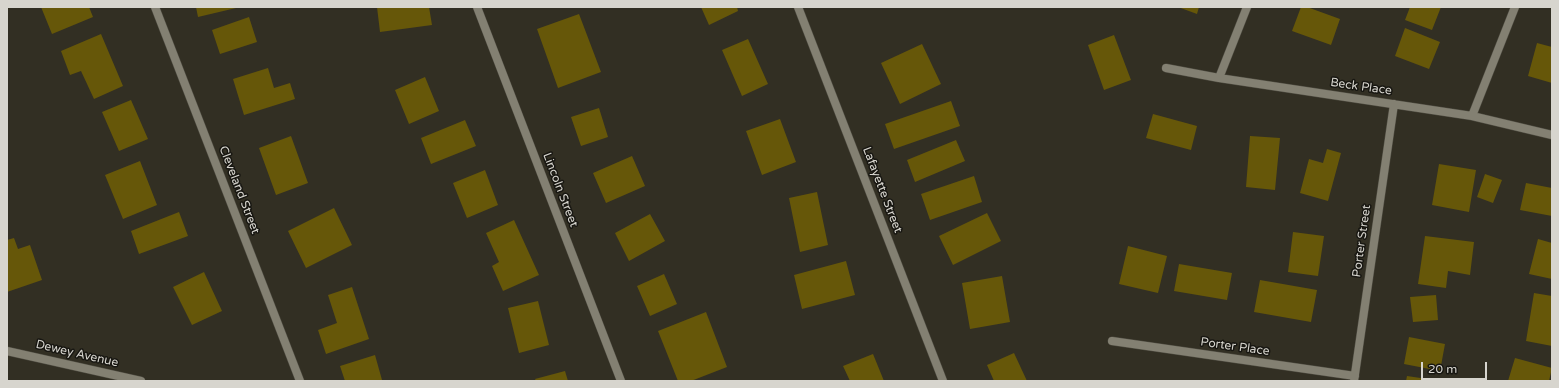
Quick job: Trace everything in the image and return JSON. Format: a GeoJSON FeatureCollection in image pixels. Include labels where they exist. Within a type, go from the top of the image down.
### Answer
{"type":"FeatureCollection","features":[{"type":"Feature","properties":{"kind":"street","name":"Cleveland Street"},"geometry":{"type":"LineString","coordinates":[[155,7],[300,381]]}},
{"type":"Feature","properties":{"kind":"street","name":"Lincoln Street"},"geometry":{"type":"LineString","coordinates":[[477,7],[621,381]]}},
{"type":"Feature","properties":{"kind":"street","name":"Lafayette Street"},"geometry":{"type":"LineString","coordinates":[[798,7],[944,381]]}},
{"type":"Feature","properties":{"kind":"street"},"geometry":{"type":"LineString","coordinates":[[1219,78],[1247,7]]}},
{"type":"Feature","properties":{"kind":"street"},"geometry":{"type":"LineString","coordinates":[[1472,116],[1515,7]]}},
{"type":"Feature","properties":{"kind":"street","name":"Beck Place"},"geometry":{"type":"LineString","coordinates":[[1166,68],[1219,78],[1472,116],[1552,135]]}},
{"type":"Feature","properties":{"kind":"street","name":"Porter Street"},"geometry":{"type":"LineString","coordinates":[[1355,378],[1394,104]]}},
{"type":"Feature","properties":{"kind":"street","name":"Porter Place"},"geometry":{"type":"LineString","coordinates":[[1112,341],[1355,378]]}},
{"type":"Feature","properties":{"kind":"street","name":"Dewey Avenue"},"geometry":{"type":"LineString","coordinates":[[7,351],[142,381]]}},
{"type":"Feature","properties":{"kind":"building"},"geometry":{"type":"Polygon","coordinates":[[[41,7],[89,7],[93,17],[52,34],[41,7]]]}},
{"type":"Feature","properties":{"kind":"building"},"geometry":{"type":"Polygon","coordinates":[[[196,7],[236,7],[236,8],[198,17],[196,7]]]}},
{"type":"Feature","properties":{"kind":"building"},"geometry":{"type":"Polygon","coordinates":[[[377,7],[429,7],[432,25],[380,32],[377,7]]]}},
{"type":"Feature","properties":{"kind":"building"},"geometry":{"type":"Polygon","coordinates":[[[701,7],[737,7],[738,11],[709,25],[701,7]]]}},
{"type":"Feature","properties":{"kind":"building"},"geometry":{"type":"Polygon","coordinates":[[[1178,7],[1199,7],[1197,14],[1178,7]]]}},
{"type":"Feature","properties":{"kind":"building"},"geometry":{"type":"Polygon","coordinates":[[[1301,7],[1307,7],[1340,19],[1331,45],[1292,31],[1301,7]]]}},
{"type":"Feature","properties":{"kind":"building"},"geometry":{"type":"Polygon","coordinates":[[[1410,7],[1441,7],[1432,30],[1405,20],[1410,7]]]}},
{"type":"Feature","properties":{"kind":"building"},"geometry":{"type":"Polygon","coordinates":[[[579,14],[601,72],[558,88],[537,29],[579,14]]]}},
{"type":"Feature","properties":{"kind":"building"},"geometry":{"type":"Polygon","coordinates":[[[249,17],[257,42],[220,54],[212,30],[249,17]]]}},
{"type":"Feature","properties":{"kind":"building"},"geometry":{"type":"Polygon","coordinates":[[[1405,28],[1440,42],[1429,69],[1395,56],[1405,28]]]}},
{"type":"Feature","properties":{"kind":"building"},"geometry":{"type":"Polygon","coordinates":[[[101,34],[123,86],[94,99],[81,71],[70,75],[61,51],[101,34]]]}},
{"type":"Feature","properties":{"kind":"building"},"geometry":{"type":"Polygon","coordinates":[[[1114,35],[1131,80],[1104,90],[1088,45],[1114,35]]]}},
{"type":"Feature","properties":{"kind":"building"},"geometry":{"type":"Polygon","coordinates":[[[748,39],[768,84],[742,96],[722,50],[748,39]]]}},
{"type":"Feature","properties":{"kind":"building"},"geometry":{"type":"Polygon","coordinates":[[[1537,43],[1552,47],[1552,83],[1528,76],[1537,43]]]}},
{"type":"Feature","properties":{"kind":"building"},"geometry":{"type":"Polygon","coordinates":[[[922,44],[941,84],[900,104],[881,63],[922,44]]]}},
{"type":"Feature","properties":{"kind":"building"},"geometry":{"type":"Polygon","coordinates":[[[268,68],[274,88],[290,83],[295,99],[244,115],[233,79],[268,68]]]}},
{"type":"Feature","properties":{"kind":"building"},"geometry":{"type":"Polygon","coordinates":[[[425,77],[439,111],[409,124],[395,90],[425,77]]]}},
{"type":"Feature","properties":{"kind":"building"},"geometry":{"type":"Polygon","coordinates":[[[131,100],[148,139],[119,151],[102,112],[131,100]]]}},
{"type":"Feature","properties":{"kind":"building"},"geometry":{"type":"Polygon","coordinates":[[[951,101],[960,126],[894,149],[885,124],[951,101]]]}},
{"type":"Feature","properties":{"kind":"building"},"geometry":{"type":"Polygon","coordinates":[[[599,108],[608,137],[581,146],[571,117],[599,108]]]}},
{"type":"Feature","properties":{"kind":"building"},"geometry":{"type":"Polygon","coordinates":[[[1153,114],[1197,126],[1191,150],[1146,138],[1153,114]]]}},
{"type":"Feature","properties":{"kind":"building"},"geometry":{"type":"Polygon","coordinates":[[[780,119],[796,162],[762,175],[746,131],[780,119]]]}},
{"type":"Feature","properties":{"kind":"building"},"geometry":{"type":"Polygon","coordinates":[[[465,120],[476,146],[431,164],[421,138],[465,120]]]}},
{"type":"Feature","properties":{"kind":"building"},"geometry":{"type":"Polygon","coordinates":[[[291,136],[308,183],[276,195],[259,148],[291,136]]]}},
{"type":"Feature","properties":{"kind":"building"},"geometry":{"type":"Polygon","coordinates":[[[1250,136],[1280,138],[1275,190],[1246,187],[1250,136]]]}},
{"type":"Feature","properties":{"kind":"building"},"geometry":{"type":"Polygon","coordinates":[[[956,140],[965,161],[915,182],[907,160],[956,140]]]}},
{"type":"Feature","properties":{"kind":"building"},"geometry":{"type":"Polygon","coordinates":[[[1327,149],[1341,153],[1328,201],[1300,193],[1309,159],[1323,163],[1327,149]]]}},
{"type":"Feature","properties":{"kind":"building"},"geometry":{"type":"Polygon","coordinates":[[[632,156],[645,186],[606,203],[593,173],[632,156]]]}},
{"type":"Feature","properties":{"kind":"building"},"geometry":{"type":"Polygon","coordinates":[[[140,161],[157,205],[123,219],[105,175],[140,161]]]}},
{"type":"Feature","properties":{"kind":"building"},"geometry":{"type":"Polygon","coordinates":[[[1439,164],[1476,170],[1469,212],[1432,205],[1439,164]]]}},
{"type":"Feature","properties":{"kind":"building"},"geometry":{"type":"Polygon","coordinates":[[[485,170],[498,205],[467,218],[453,183],[485,170]]]}},
{"type":"Feature","properties":{"kind":"building"},"geometry":{"type":"Polygon","coordinates":[[[1485,174],[1502,180],[1493,203],[1477,197],[1485,174]]]}},
{"type":"Feature","properties":{"kind":"building"},"geometry":{"type":"Polygon","coordinates":[[[974,176],[982,202],[930,220],[921,194],[974,176]]]}},
{"type":"Feature","properties":{"kind":"building"},"geometry":{"type":"Polygon","coordinates":[[[1526,183],[1552,188],[1552,216],[1520,210],[1526,183]]]}},
{"type":"Feature","properties":{"kind":"building"},"geometry":{"type":"Polygon","coordinates":[[[817,192],[828,245],[800,252],[789,198],[817,192]]]}},
{"type":"Feature","properties":{"kind":"building"},"geometry":{"type":"Polygon","coordinates":[[[334,208],[352,245],[306,268],[288,231],[334,208]]]}},
{"type":"Feature","properties":{"kind":"building"},"geometry":{"type":"Polygon","coordinates":[[[179,212],[188,236],[139,254],[131,231],[179,212]]]}},
{"type":"Feature","properties":{"kind":"building"},"geometry":{"type":"Polygon","coordinates":[[[987,213],[1001,241],[953,265],[939,236],[987,213]]]}},
{"type":"Feature","properties":{"kind":"building"},"geometry":{"type":"Polygon","coordinates":[[[650,214],[665,241],[629,261],[615,233],[650,214]]]}},
{"type":"Feature","properties":{"kind":"building"},"geometry":{"type":"Polygon","coordinates":[[[514,220],[539,275],[503,291],[492,266],[499,262],[486,233],[514,220]]]}},
{"type":"Feature","properties":{"kind":"building"},"geometry":{"type":"Polygon","coordinates":[[[1293,232],[1324,236],[1318,276],[1288,272],[1293,232]]]}},
{"type":"Feature","properties":{"kind":"building"},"geometry":{"type":"Polygon","coordinates":[[[1425,236],[1474,242],[1470,275],[1448,271],[1446,288],[1418,284],[1425,236]]]}},
{"type":"Feature","properties":{"kind":"building"},"geometry":{"type":"Polygon","coordinates":[[[14,238],[18,249],[30,245],[42,280],[7,292],[7,240],[14,238]]]}},
{"type":"Feature","properties":{"kind":"building"},"geometry":{"type":"Polygon","coordinates":[[[1538,239],[1552,243],[1552,279],[1529,274],[1538,239]]]}},
{"type":"Feature","properties":{"kind":"building"},"geometry":{"type":"Polygon","coordinates":[[[1128,246],[1167,256],[1158,293],[1119,284],[1128,246]]]}},
{"type":"Feature","properties":{"kind":"building"},"geometry":{"type":"Polygon","coordinates":[[[846,261],[855,295],[802,309],[794,275],[846,261]]]}},
{"type":"Feature","properties":{"kind":"building"},"geometry":{"type":"Polygon","coordinates":[[[1179,264],[1232,273],[1227,300],[1174,291],[1179,264]]]}},
{"type":"Feature","properties":{"kind":"building"},"geometry":{"type":"Polygon","coordinates":[[[204,272],[222,311],[192,325],[173,287],[204,272]]]}},
{"type":"Feature","properties":{"kind":"building"},"geometry":{"type":"Polygon","coordinates":[[[664,274],[677,304],[650,316],[637,286],[664,274]]]}},
{"type":"Feature","properties":{"kind":"building"},"geometry":{"type":"Polygon","coordinates":[[[1002,276],[1010,322],[970,329],[962,283],[1002,276]]]}},
{"type":"Feature","properties":{"kind":"building"},"geometry":{"type":"Polygon","coordinates":[[[1260,280],[1317,290],[1311,322],[1254,312],[1260,280]]]}},
{"type":"Feature","properties":{"kind":"building"},"geometry":{"type":"Polygon","coordinates":[[[352,287],[369,339],[326,354],[318,330],[337,323],[328,295],[352,287]]]}},
{"type":"Feature","properties":{"kind":"building"},"geometry":{"type":"Polygon","coordinates":[[[1534,293],[1552,296],[1552,346],[1526,341],[1534,293]]]}},
{"type":"Feature","properties":{"kind":"building"},"geometry":{"type":"Polygon","coordinates":[[[1436,295],[1438,320],[1413,322],[1410,297],[1436,295]]]}},
{"type":"Feature","properties":{"kind":"building"},"geometry":{"type":"Polygon","coordinates":[[[538,301],[549,345],[519,353],[508,308],[538,301]]]}},
{"type":"Feature","properties":{"kind":"building"},"geometry":{"type":"Polygon","coordinates":[[[706,312],[727,367],[691,381],[678,381],[658,331],[706,312]]]}},
{"type":"Feature","properties":{"kind":"building"},"geometry":{"type":"Polygon","coordinates":[[[1409,337],[1445,344],[1440,371],[1404,364],[1409,337]]]}},
{"type":"Feature","properties":{"kind":"building"},"geometry":{"type":"Polygon","coordinates":[[[1014,353],[1027,381],[994,381],[987,365],[1014,353]]]}},
{"type":"Feature","properties":{"kind":"building"},"geometry":{"type":"Polygon","coordinates":[[[873,354],[884,381],[850,381],[843,366],[873,354]]]}},
{"type":"Feature","properties":{"kind":"building"},"geometry":{"type":"Polygon","coordinates":[[[375,355],[382,380],[345,381],[340,366],[375,355]]]}},
{"type":"Feature","properties":{"kind":"building"},"geometry":{"type":"Polygon","coordinates":[[[1515,358],[1552,368],[1549,381],[1508,381],[1515,358]]]}},
{"type":"Feature","properties":{"kind":"building"},"geometry":{"type":"Polygon","coordinates":[[[565,371],[568,381],[536,381],[535,379],[565,371]]]}},
{"type":"Feature","properties":{"kind":"building"},"geometry":{"type":"Polygon","coordinates":[[[1407,376],[1434,380],[1434,381],[1406,381],[1407,376]]]}}]}
